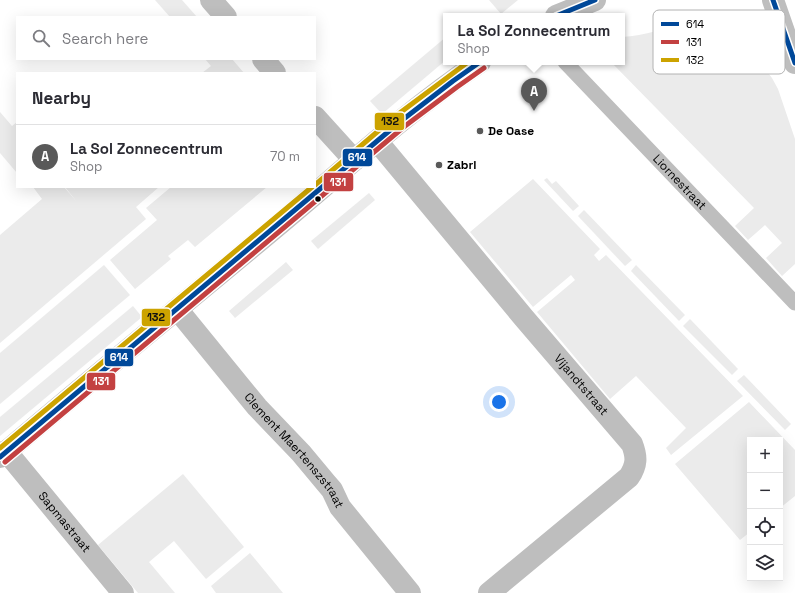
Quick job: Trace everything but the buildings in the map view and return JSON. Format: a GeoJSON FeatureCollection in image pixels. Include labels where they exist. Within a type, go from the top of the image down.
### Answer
{"type":"FeatureCollection","features":[{"type":"Feature","properties":{"kind":"street"},"geometry":{"type":"LineString","coordinates":[[210,0],[225,16]]}},
{"type":"Feature","properties":{"kind":"street"},"geometry":{"type":"LineString","coordinates":[[563,13],[595,0]]}},
{"type":"Feature","properties":{"kind":"street"},"geometry":{"type":"LineString","coordinates":[[773,0],[776,10]]}},
{"type":"Feature","properties":{"kind":"street"},"geometry":{"type":"LineString","coordinates":[[785,34],[795,63]]}},
{"type":"Feature","properties":{"kind":"street"},"geometry":{"type":"LineString","coordinates":[[264,60],[274,72]]}},
{"type":"Feature","properties":{"kind":"street"},"geometry":{"type":"LineString","coordinates":[[3,454],[278,226],[377,141],[454,80],[476,65]]}},
{"type":"Feature","properties":{"kind":"street"},"geometry":{"type":"LineString","coordinates":[[316,118],[354,160]]}},
{"type":"Feature","properties":{"kind":"street","name":"Vijandtstraat"},"geometry":{"type":"LineString","coordinates":[[377,141],[514,306],[632,444],[636,454],[634,470],[629,477],[489,593]]}},
{"type":"Feature","properties":{"kind":"street","name":"Clement Maertenszstraat"},"geometry":{"type":"LineString","coordinates":[[177,309],[257,407],[301,453],[332,490],[340,507],[410,593]]}},
{"type":"Feature","properties":{"kind":"street","name":"Sapmastraat"},"geometry":{"type":"LineString","coordinates":[[3,454],[123,593]]}},
{"type":"Feature","properties":{"kind":"lane","name":"Liornestraat"},"geometry":{"type":"LineString","coordinates":[[568,65],[795,303]]}},
{"type":"Feature","properties":{"kind":"shaded area"},"geometry":{"type":"Polygon","coordinates":[[[155,0],[182,0],[196,16],[169,16],[155,0]]]}},
{"type":"Feature","properties":{"kind":"shaded area"},"geometry":{"type":"Polygon","coordinates":[[[489,0],[518,0],[502,13],[500,13],[489,0]]]}},
{"type":"Feature","properties":{"kind":"shaded area"},"geometry":{"type":"Polygon","coordinates":[[[653,32],[653,74],[769,74],[772,78],[778,89],[795,139],[795,264],[782,276],[766,258],[782,243],[765,225],[748,240],[735,226],[754,208],[614,65],[625,65],[625,37],[653,32]]]}},
{"type":"Feature","properties":{"kind":"shaded area"},"geometry":{"type":"Polygon","coordinates":[[[443,40],[443,63],[382,114],[370,101],[443,40]]]}},
{"type":"Feature","properties":{"kind":"shaded area"},"geometry":{"type":"Polygon","coordinates":[[[206,60],[233,60],[243,72],[203,72],[211,66],[206,60]]]}},
{"type":"Feature","properties":{"kind":"shaded area"},"geometry":{"type":"Polygon","coordinates":[[[0,112],[12,126],[16,123],[16,172],[0,153],[0,112]]]}},
{"type":"Feature","properties":{"kind":"shaded area"},"geometry":{"type":"Polygon","coordinates":[[[547,178],[552,184],[556,181],[579,206],[573,211],[544,180],[547,178]]]}},
{"type":"Feature","properties":{"kind":"shaded area"},"geometry":{"type":"Polygon","coordinates":[[[533,179],[600,249],[594,255],[599,261],[606,255],[743,396],[671,455],[666,448],[686,428],[636,376],[610,399],[537,312],[575,280],[571,275],[533,307],[470,232],[533,179]]]}},
{"type":"Feature","properties":{"kind":"shaded area"},"geometry":{"type":"Polygon","coordinates":[[[34,188],[65,188],[77,202],[66,188],[158,188],[136,207],[146,219],[0,343],[0,235],[42,199],[34,188]]]}},
{"type":"Feature","properties":{"kind":"shaded area"},"geometry":{"type":"Polygon","coordinates":[[[170,188],[266,188],[195,247],[188,240],[168,256],[171,259],[135,289],[110,260],[157,220],[146,208],[170,188]]]}},
{"type":"Feature","properties":{"kind":"shaded area"},"geometry":{"type":"Polygon","coordinates":[[[369,193],[375,200],[318,249],[311,241],[369,193]]]}},
{"type":"Feature","properties":{"kind":"shaded area"},"geometry":{"type":"Polygon","coordinates":[[[584,210],[632,260],[625,266],[578,216],[584,210]]]}},
{"type":"Feature","properties":{"kind":"shaded area"},"geometry":{"type":"Polygon","coordinates":[[[286,262],[293,270],[235,318],[229,311],[286,262]]]}},
{"type":"Feature","properties":{"kind":"shaded area"},"geometry":{"type":"Polygon","coordinates":[[[104,265],[130,295],[0,404],[0,353],[104,265]]]}},
{"type":"Feature","properties":{"kind":"shaded area"},"geometry":{"type":"Polygon","coordinates":[[[636,265],[685,315],[679,321],[631,271],[636,265]]]}},
{"type":"Feature","properties":{"kind":"shaded area"},"geometry":{"type":"Polygon","coordinates":[[[133,306],[142,317],[0,436],[0,417],[133,306]]]}},
{"type":"Feature","properties":{"kind":"shaded area"},"geometry":{"type":"Polygon","coordinates":[[[690,319],[738,369],[732,375],[683,326],[690,319]]]}},
{"type":"Feature","properties":{"kind":"shaded area"},"geometry":{"type":"Polygon","coordinates":[[[744,375],[791,424],[785,430],[737,381],[744,375]]]}},
{"type":"Feature","properties":{"kind":"shaded area"},"geometry":{"type":"Polygon","coordinates":[[[749,402],[783,437],[747,437],[747,534],[740,540],[675,464],[749,402]]]}},
{"type":"Feature","properties":{"kind":"shaded area"},"geometry":{"type":"Polygon","coordinates":[[[783,437],[795,450],[795,496],[783,506],[783,437]]]}},
{"type":"Feature","properties":{"kind":"shaded area"},"geometry":{"type":"Polygon","coordinates":[[[183,474],[244,547],[206,579],[174,541],[149,562],[175,593],[138,593],[98,545],[183,474]]]}},
{"type":"Feature","properties":{"kind":"shaded area"},"geometry":{"type":"Polygon","coordinates":[[[250,553],[283,593],[216,593],[211,586],[250,553]]]}},
{"type":"Feature","properties":{"kind":"transit line","name":"614"},"geometry":{"type":"LineString","coordinates":[[563,13],[595,0]]}},
{"type":"Feature","properties":{"kind":"transit line","name":"614"},"geometry":{"type":"LineString","coordinates":[[773,0],[776,10]]}},
{"type":"Feature","properties":{"kind":"transit line","name":"614"},"geometry":{"type":"LineString","coordinates":[[785,34],[795,63]]}},
{"type":"Feature","properties":{"kind":"transit line","name":"132"},"geometry":{"type":"LineString","coordinates":[[316,184],[397,115],[464,65]]}},
{"type":"Feature","properties":{"kind":"transit line","name":"614"},"geometry":{"type":"LineString","coordinates":[[0,457],[401,121],[476,65]]}},
{"type":"Feature","properties":{"kind":"transit line","name":"131"},"geometry":{"type":"LineString","coordinates":[[5,462],[405,126],[484,68]]}},
{"type":"Feature","properties":{"kind":"transit line","name":"132"},"geometry":{"type":"LineString","coordinates":[[0,448],[311,188]]}},
{"type":"Feature","properties":{"kind":"place","name":"La Sol Zonnecentrum"},"geometry":{"type":"Point","coordinates":[534,111]}},
{"type":"Feature","properties":{"kind":"place","name":"De Oase"},"geometry":{"type":"Point","coordinates":[480,131]}},
{"type":"Feature","properties":{"kind":"place","name":"Zabri"},"geometry":{"type":"Point","coordinates":[439,165]}}]}
